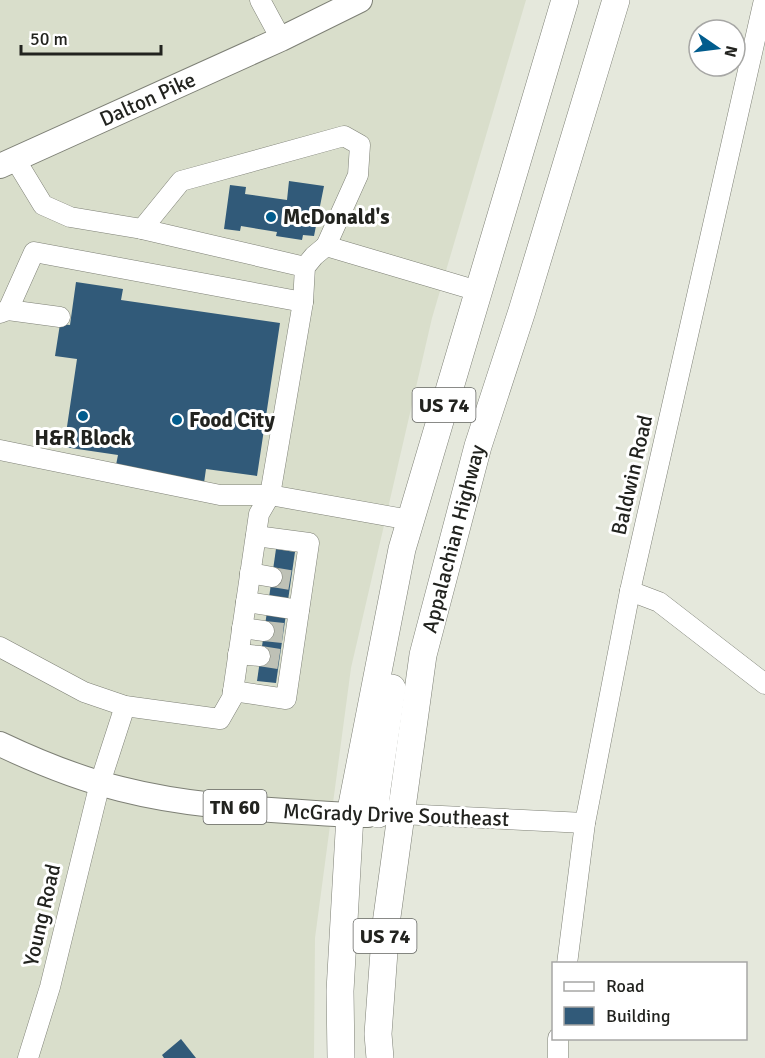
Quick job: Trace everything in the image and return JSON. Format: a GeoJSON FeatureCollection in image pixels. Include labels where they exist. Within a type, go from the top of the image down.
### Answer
{"type":"FeatureCollection","features":[{"type":"Feature","properties":{"kind":"highway","name":"Appalachian Highway"},"geometry":{"type":"LineString","coordinates":[[341,1058],[340,991],[350,815],[402,549],[565,0]]}},
{"type":"Feature","properties":{"kind":"highway","name":"Appalachian Highway"},"geometry":{"type":"LineString","coordinates":[[380,1058],[378,1034],[386,924],[389,814],[423,655],[478,446],[522,311],[616,0]]}},
{"type":"Feature","properties":{"kind":"highway"},"geometry":{"type":"LineString","coordinates":[[389,814],[376,799],[396,656],[402,549]]}},
{"type":"Feature","properties":{"kind":"main road","name":"Dalton Pike"},"geometry":{"type":"LineString","coordinates":[[7,163],[281,39],[360,0]]}},
{"type":"Feature","properties":{"kind":"main road","name":"McGrady Drive Southeast"},"geometry":{"type":"LineString","coordinates":[[0,744],[25,756],[100,783],[205,805],[350,815],[389,814]]}},
{"type":"Feature","properties":{"kind":"street"},"geometry":{"type":"LineString","coordinates":[[260,0],[281,39]]}},
{"type":"Feature","properties":{"kind":"street","name":"Baldwin Road"},"geometry":{"type":"LineString","coordinates":[[567,962],[585,823],[630,591],[764,0]]}},
{"type":"Feature","properties":{"kind":"street"},"geometry":{"type":"LineString","coordinates":[[0,647],[84,692],[125,706],[220,719],[232,698],[255,536],[259,514],[270,495],[303,302],[305,267],[326,246],[358,175],[360,145],[344,136],[181,181],[142,229]]}},
{"type":"Feature","properties":{"kind":"street"},"geometry":{"type":"LineString","coordinates":[[7,163],[43,205],[70,217],[142,229],[305,267]]}},
{"type":"Feature","properties":{"kind":"street"},"geometry":{"type":"LineString","coordinates":[[326,246],[478,291]]}},
{"type":"Feature","properties":{"kind":"street"},"geometry":{"type":"LineString","coordinates":[[60,318],[4,312],[34,252],[303,302]]}},
{"type":"Feature","properties":{"kind":"street"},"geometry":{"type":"LineString","coordinates":[[0,450],[220,495],[270,495],[410,520]]}},
{"type":"Feature","properties":{"kind":"street"},"geometry":{"type":"LineString","coordinates":[[255,536],[309,543],[288,579],[299,610]]}},
{"type":"Feature","properties":{"kind":"street"},"geometry":{"type":"LineString","coordinates":[[250,573],[288,579]]}},
{"type":"Feature","properties":{"kind":"street"},"geometry":{"type":"LineString","coordinates":[[630,591],[659,602],[765,684]]}},
{"type":"Feature","properties":{"kind":"street"},"geometry":{"type":"LineString","coordinates":[[246,602],[299,610]]}},
{"type":"Feature","properties":{"kind":"street"},"geometry":{"type":"LineString","coordinates":[[233,691],[286,699],[277,658],[281,633],[299,610]]}},
{"type":"Feature","properties":{"kind":"street"},"geometry":{"type":"LineString","coordinates":[[242,628],[281,633]]}},
{"type":"Feature","properties":{"kind":"street"},"geometry":{"type":"LineString","coordinates":[[238,654],[277,658]]}},
{"type":"Feature","properties":{"kind":"street","name":"Young Road"},"geometry":{"type":"LineString","coordinates":[[28,1058],[50,987],[100,783],[125,706]]}},
{"type":"Feature","properties":{"kind":"street","name":"McGrady Drive Southeast"},"geometry":{"type":"LineString","coordinates":[[389,814],[585,823]]}},
{"type":"Feature","properties":{"kind":"street"},"geometry":{"type":"LineString","coordinates":[[558,1040],[558,1058]]}},
{"type":"Feature","properties":{"kind":"shaded area"},"geometry":{"type":"Polygon","coordinates":[[[0,0],[526,0],[432,318],[351,668],[315,938],[314,1058],[0,1058],[0,0]]]}},
{"type":"Feature","properties":{"kind":"building","name":"McDonald's"},"geometry":{"type":"Polygon","coordinates":[[[289,181],[324,186],[314,236],[303,235],[302,240],[276,236],[277,232],[241,226],[240,231],[224,229],[230,185],[246,187],[245,194],[287,200],[289,181]]]}},
{"type":"Feature","properties":{"kind":"building"},"geometry":{"type":"Polygon","coordinates":[[[76,282],[123,289],[121,300],[280,323],[257,476],[206,469],[204,483],[115,470],[118,455],[64,447],[77,359],[55,356],[60,324],[70,325],[76,282]]]}},
{"type":"Feature","properties":{"kind":"building"},"geometry":{"type":"Polygon","coordinates":[[[276,549],[295,552],[276,683],[257,681],[276,549]]]}},
{"type":"Feature","properties":{"kind":"building"},"geometry":{"type":"Polygon","coordinates":[[[181,1039],[196,1058],[164,1058],[162,1055],[181,1039]]]}},
{"type":"Feature","properties":{"kind":"tunnel"},"geometry":{"type":"LineString","coordinates":[[272,577],[290,580]]}},
{"type":"Feature","properties":{"kind":"tunnel"},"geometry":{"type":"LineString","coordinates":[[264,631],[283,633]]}},
{"type":"Feature","properties":{"kind":"tunnel"},"geometry":{"type":"LineString","coordinates":[[260,656],[279,659]]}},
{"type":"Feature","properties":{"kind":"place","name":"McDonald's"},"geometry":{"type":"Point","coordinates":[271,217]}},
{"type":"Feature","properties":{"kind":"place","name":"H&R Block"},"geometry":{"type":"Point","coordinates":[83,416]}},
{"type":"Feature","properties":{"kind":"place","name":"Food City"},"geometry":{"type":"Point","coordinates":[177,420]}}]}
